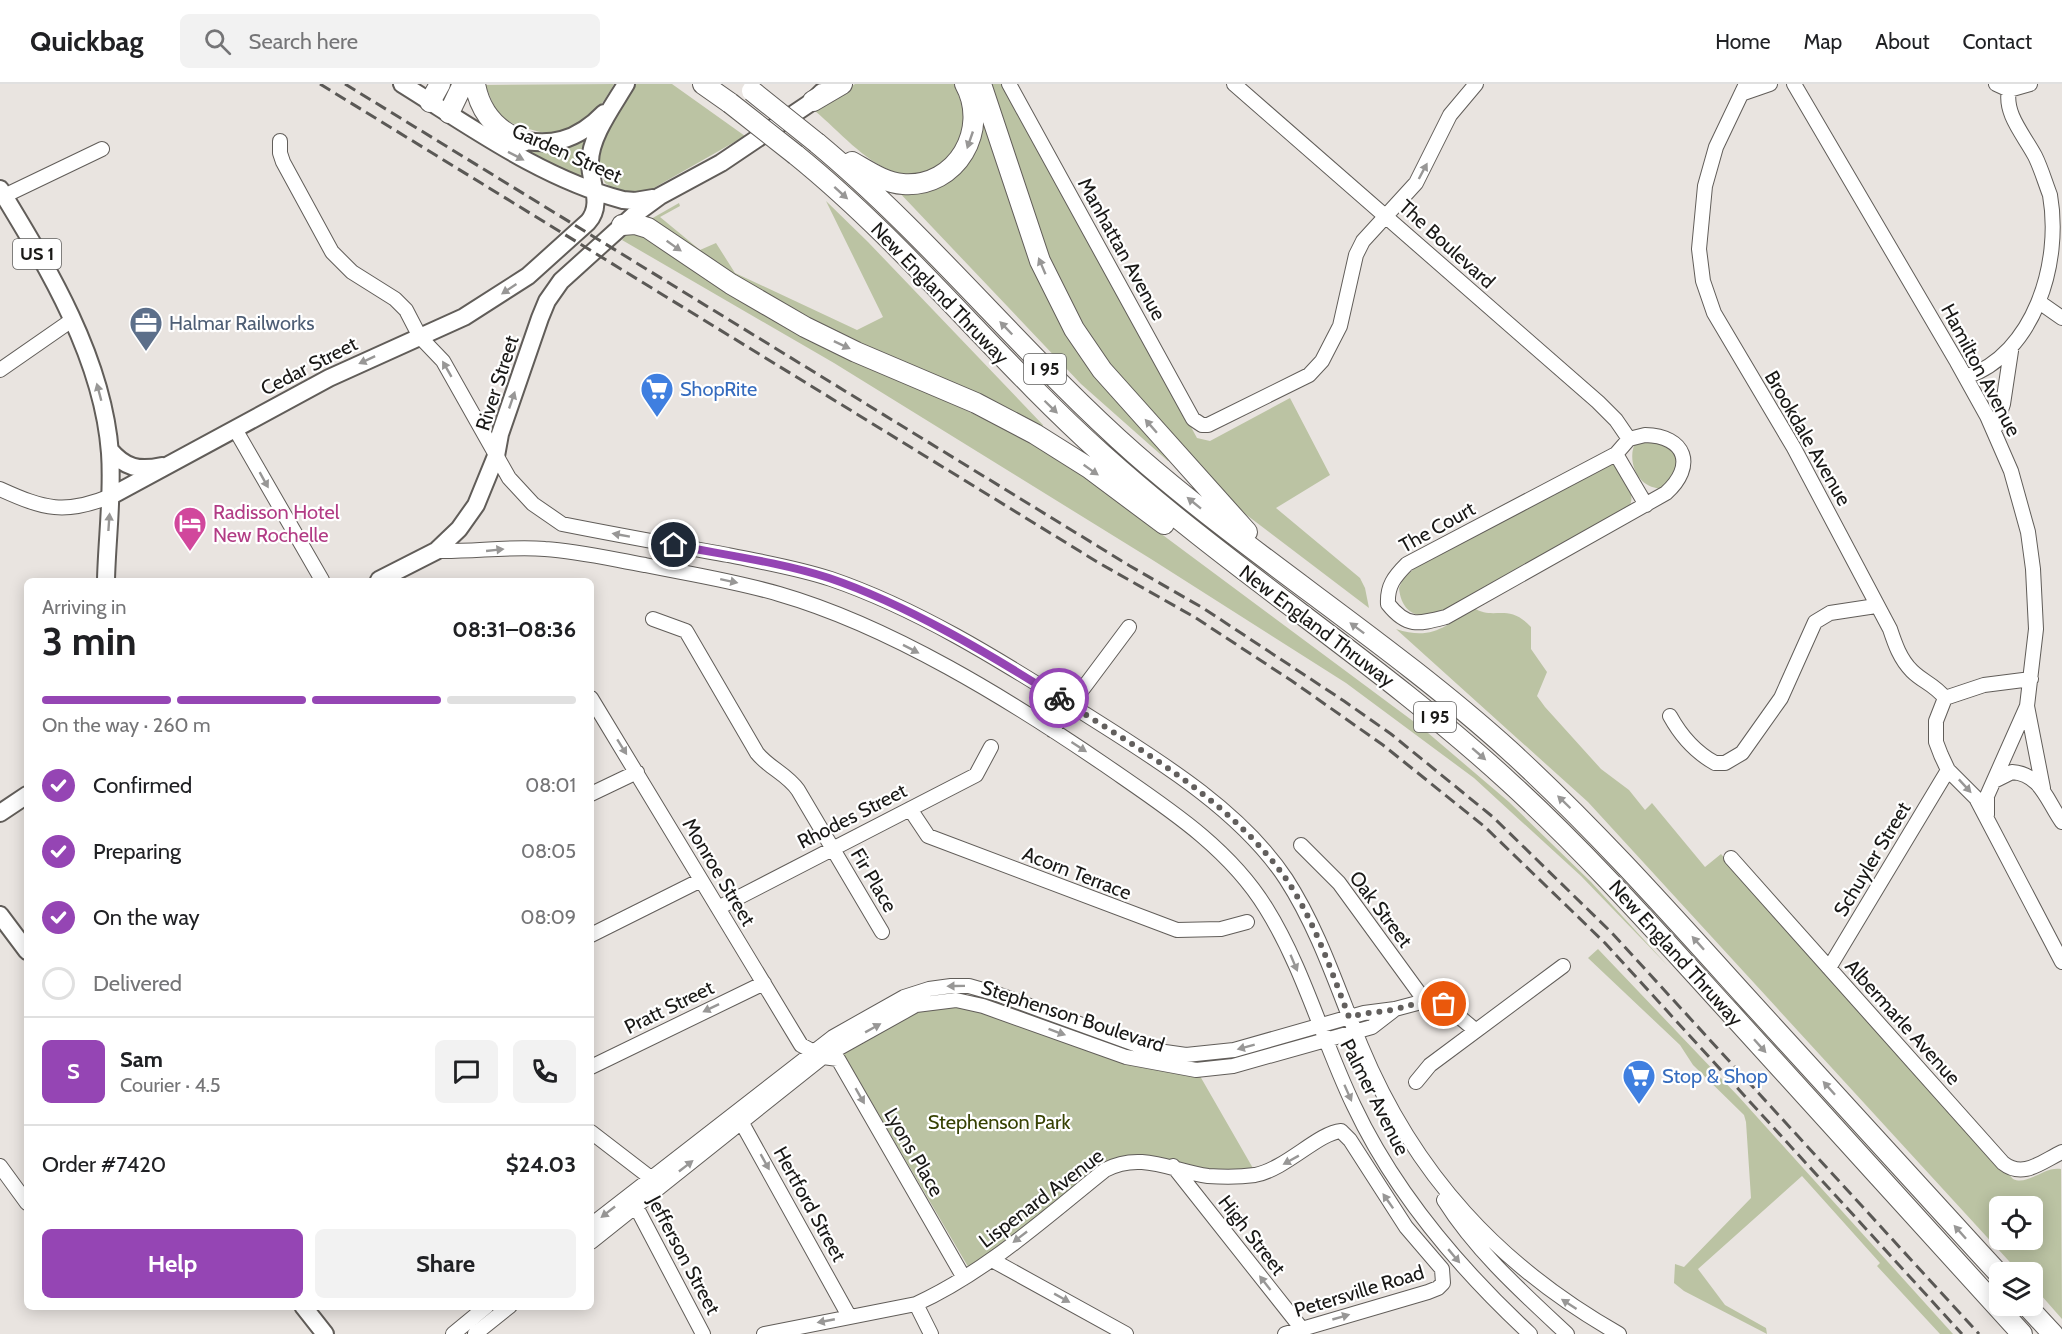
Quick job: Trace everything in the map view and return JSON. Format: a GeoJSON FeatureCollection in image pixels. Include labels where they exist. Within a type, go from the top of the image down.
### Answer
{"type":"FeatureCollection","features":[{"type":"Feature","properties":{"kind":"highway"},"geometry":{"type":"LineString","coordinates":[[430,102],[440,84]]}},
{"type":"Feature","properties":{"kind":"highway"},"geometry":{"type":"LineString","coordinates":[[449,113],[463,84]]}},
{"type":"Feature","properties":{"kind":"highway"},"geometry":{"type":"LineString","coordinates":[[475,84],[478,100],[489,119],[502,131],[523,141]]}},
{"type":"Feature","properties":{"kind":"highway","name":"New England Thruway"},"geometry":{"type":"LineString","coordinates":[[704,84],[796,154],[894,244],[1072,427],[1159,504],[1430,713],[1483,757],[1568,838],[1622,894],[2022,1334]]}},
{"type":"Feature","properties":{"kind":"highway"},"geometry":{"type":"LineString","coordinates":[[813,101],[842,84]]}},
{"type":"Feature","properties":{"kind":"highway"},"geometry":{"type":"LineString","coordinates":[[817,143],[890,182],[906,185],[930,181],[957,163],[972,137],[973,102],[965,84]]}},
{"type":"Feature","properties":{"kind":"highway"},"geometry":{"type":"LineString","coordinates":[[981,84],[1040,261],[1074,329],[1102,370],[1181,461],[1290,578]]}},
{"type":"Feature","properties":{"kind":"highway","name":"New England Thruway"},"geometry":{"type":"LineString","coordinates":[[747,88],[817,143],[916,233],[1051,375],[1107,428],[1197,506],[1446,696],[1563,800],[1644,885],[1989,1263]]}},
{"type":"Feature","properties":{"kind":"highway"},"geometry":{"type":"LineString","coordinates":[[622,225],[635,224],[648,228],[730,285],[822,336],[955,393],[1017,423],[1089,468],[1210,556],[1267,588]]}},
{"type":"Feature","properties":{"kind":"highway"},"geometry":{"type":"LineString","coordinates":[[2036,1316],[2053,1334]]}},
{"type":"Feature","properties":{"kind":"main road","name":"Garden Street"},"geometry":{"type":"LineString","coordinates":[[402,84],[507,152],[594,190],[629,201],[660,196]]}},
{"type":"Feature","properties":{"kind":"main road"},"geometry":{"type":"LineString","coordinates":[[467,124],[523,141],[550,144],[575,137],[590,127],[615,101],[626,84]]}},
{"type":"Feature","properties":{"kind":"main road"},"geometry":{"type":"LineString","coordinates":[[660,196],[722,163],[813,101],[828,84]]}},
{"type":"Feature","properties":{"kind":"main road","name":"Cedar Street"},"geometry":{"type":"LineString","coordinates":[[111,496],[363,361],[442,329],[479,308],[541,265],[591,220],[596,209],[591,155],[615,101]]}},
{"type":"Feature","properties":{"kind":"main road","name":"US 1"},"geometry":{"type":"LineString","coordinates":[[2,192],[72,320],[94,374],[110,450],[111,496],[105,578]]}},
{"type":"Feature","properties":{"kind":"main road","name":"River Street"},"geometry":{"type":"LineString","coordinates":[[383,578],[436,551],[459,529],[476,505],[496,456],[500,434],[547,301],[577,265],[622,225],[660,196]]}},
{"type":"Feature","properties":{"kind":"main road"},"geometry":{"type":"LineString","coordinates":[[110,450],[122,462],[135,469],[174,464]]}},
{"type":"Feature","properties":{"kind":"main road"},"geometry":{"type":"LineString","coordinates":[[0,813],[24,797]]}},
{"type":"Feature","properties":{"kind":"main road"},"geometry":{"type":"LineString","coordinates":[[2,921],[24,947]]}},
{"type":"Feature","properties":{"kind":"main road"},"geometry":{"type":"LineString","coordinates":[[306,1310],[325,1334]]}},
{"type":"Feature","properties":{"kind":"street","name":"Manhattan Avenue"},"geometry":{"type":"LineString","coordinates":[[1010,84],[1194,419],[1202,425],[1208,425],[1309,375],[1322,360],[1340,326],[1356,255],[1363,241],[1387,216]]}},
{"type":"Feature","properties":{"kind":"street","name":"The Boulevard"},"geometry":{"type":"LineString","coordinates":[[1234,84],[1598,402],[1616,420],[1629,439]]}},
{"type":"Feature","properties":{"kind":"street"},"geometry":{"type":"LineString","coordinates":[[1387,216],[1416,183],[1450,115],[1476,84]]}},
{"type":"Feature","properties":{"kind":"street","name":"Brookdale Avenue"},"geometry":{"type":"LineString","coordinates":[[1770,84],[1745,88],[1716,147],[1705,186],[1699,249],[1703,281],[1714,313],[1794,448],[1890,629],[1896,650],[1912,671],[1934,684],[1946,698]]}},
{"type":"Feature","properties":{"kind":"street","name":"Hamilton Avenue"},"geometry":{"type":"LineString","coordinates":[[1794,84],[1965,377],[1994,431],[2011,471],[2028,532],[2036,619],[2028,706],[2043,788]]}},
{"type":"Feature","properties":{"kind":"street"},"geometry":{"type":"LineString","coordinates":[[1965,377],[1987,369],[2011,351],[2042,304],[2053,262],[2054,207],[2036,158],[2009,110],[2002,87],[2030,84]]}},
{"type":"Feature","properties":{"kind":"street","name":"Palmer Avenue"},"geometry":{"type":"LineString","coordinates":[[280,141],[283,162],[332,252],[352,272],[395,299],[406,310],[420,337],[443,361],[496,456],[523,494],[562,524],[792,568],[830,579],[918,618],[988,656],[1070,705],[1203,796],[1234,820],[1284,877],[1305,913],[1381,1091],[1459,1224],[1498,1267],[1567,1334]]}},
{"type":"Feature","properties":{"kind":"street"},"geometry":{"type":"LineString","coordinates":[[2,192],[102,149]]}},
{"type":"Feature","properties":{"kind":"street"},"geometry":{"type":"LineString","coordinates":[[2042,304],[2062,318]]}},
{"type":"Feature","properties":{"kind":"street"},"geometry":{"type":"LineString","coordinates":[[0,370],[72,320]]}},
{"type":"Feature","properties":{"kind":"street"},"geometry":{"type":"LineString","coordinates":[[1994,431],[2003,404],[2011,351]]}},
{"type":"Feature","properties":{"kind":"street"},"geometry":{"type":"LineString","coordinates":[[235,429],[321,578]]}},
{"type":"Feature","properties":{"kind":"street","name":"The Court"},"geometry":{"type":"LineString","coordinates":[[1645,435],[1666,436],[1677,443],[1683,453],[1683,468],[1678,483],[1666,494],[1446,616],[1414,624],[1397,615],[1388,604],[1389,586],[1394,576],[1407,564],[1616,454],[1629,439],[1645,435]]}},
{"type":"Feature","properties":{"kind":"street"},"geometry":{"type":"LineString","coordinates":[[1616,454],[1646,505]]}},
{"type":"Feature","properties":{"kind":"street","name":"Cedar Street"},"geometry":{"type":"LineString","coordinates":[[0,489],[28,502],[66,508],[86,507],[111,496]]}},
{"type":"Feature","properties":{"kind":"street","name":"Palmer Avenue"},"geometry":{"type":"LineString","coordinates":[[436,551],[549,549],[703,576],[779,593],[852,620],[885,636],[1052,730],[1194,829],[1223,853],[1248,880],[1268,910],[1284,941],[1354,1108],[1396,1181],[1474,1279],[1530,1334]]}},
{"type":"Feature","properties":{"kind":"street"},"geometry":{"type":"LineString","coordinates":[[1670,716],[1681,735],[1702,756],[1715,763],[1734,759],[1742,753],[1781,698],[1815,622],[1830,613],[1876,606]]}},
{"type":"Feature","properties":{"kind":"street","name":"Fir Place"},"geometry":{"type":"LineString","coordinates":[[653,619],[686,631],[757,753],[764,763],[792,782],[882,932]]}},
{"type":"Feature","properties":{"kind":"street"},"geometry":{"type":"LineString","coordinates":[[1052,730],[1129,627]]}},
{"type":"Feature","properties":{"kind":"street"},"geometry":{"type":"LineString","coordinates":[[2031,678],[1984,685],[1946,698],[1940,706],[1936,721],[1936,742],[1948,770],[1976,798],[2062,962]]}},
{"type":"Feature","properties":{"kind":"street","name":"Monroe Street"},"geometry":{"type":"LineString","coordinates":[[594,703],[801,1045],[817,1054]]}},
{"type":"Feature","properties":{"kind":"street","name":"Hamilton Avenue"},"geometry":{"type":"LineString","coordinates":[[1987,818],[1987,796],[2028,706]]}},
{"type":"Feature","properties":{"kind":"street","name":"Rhodes Street"},"geometry":{"type":"LineString","coordinates":[[718,908],[976,775],[991,747]]}},
{"type":"Feature","properties":{"kind":"street","name":"Schuyler Street"},"geometry":{"type":"LineString","coordinates":[[1829,968],[1948,770]]}},
{"type":"Feature","properties":{"kind":"street"},"geometry":{"type":"LineString","coordinates":[[594,793],[637,772]]}},
{"type":"Feature","properties":{"kind":"street"},"geometry":{"type":"LineString","coordinates":[[1994,781],[2012,772],[2022,772],[2032,777],[2043,788],[2062,822]]}},
{"type":"Feature","properties":{"kind":"street","name":"Acorn Terrace"},"geometry":{"type":"LineString","coordinates":[[910,809],[928,836],[1177,930],[1221,929],[1247,922]]}},
{"type":"Feature","properties":{"kind":"street","name":"Oak Street"},"geometry":{"type":"LineString","coordinates":[[1301,845],[1339,883],[1425,1001]]}},
{"type":"Feature","properties":{"kind":"street","name":"Albermarle Avenue"},"geometry":{"type":"LineString","coordinates":[[1731,858],[2003,1163],[2012,1170],[2021,1172],[2062,1153]]}},
{"type":"Feature","properties":{"kind":"street"},"geometry":{"type":"LineString","coordinates":[[594,934],[701,880]]}},
{"type":"Feature","properties":{"kind":"street"},"geometry":{"type":"LineString","coordinates":[[1416,1082],[1430,1065],[1563,966]]}},
{"type":"Feature","properties":{"kind":"street","name":"Pratt Street"},"geometry":{"type":"LineString","coordinates":[[594,1066],[764,983]]}},
{"type":"Feature","properties":{"kind":"street","name":"Stephenson Boulevard"},"geometry":{"type":"LineString","coordinates":[[594,1239],[632,1201],[817,1054],[904,997],[951,986],[969,986],[997,994],[1141,1047],[1186,1055],[1234,1050],[1349,1017],[1425,1001]]}},
{"type":"Feature","properties":{"kind":"street","name":"Stephenson Boulevard"},"geometry":{"type":"LineString","coordinates":[[817,1054],[916,1005],[956,1000],[983,1006],[1126,1058],[1196,1070],[1233,1066],[1372,1027],[1395,1009]]}},
{"type":"Feature","properties":{"kind":"street"},"geometry":{"type":"LineString","coordinates":[[1425,1001],[1444,1004],[1475,1030]]}},
{"type":"Feature","properties":{"kind":"street","name":"Lyons Place"},"geometry":{"type":"LineString","coordinates":[[817,1054],[838,1059],[964,1278]]}},
{"type":"Feature","properties":{"kind":"street","name":"Hertford Street"},"geometry":{"type":"LineString","coordinates":[[739,1117],[849,1316]]}},
{"type":"Feature","properties":{"kind":"street","name":"Lispenard Avenue"},"geometry":{"type":"LineString","coordinates":[[772,1333],[916,1304],[992,1260],[1105,1170],[1118,1164],[1139,1161],[1173,1166],[1208,1176],[1254,1175],[1292,1160],[1329,1134],[1341,1131],[1350,1140],[1406,1227],[1442,1269],[1443,1282]]}},
{"type":"Feature","properties":{"kind":"street"},"geometry":{"type":"LineString","coordinates":[[594,1134],[656,1182]]}},
{"type":"Feature","properties":{"kind":"street","name":"Palmer Avenue"},"geometry":{"type":"LineString","coordinates":[[1420,1156],[1467,1217],[1509,1258],[1556,1295],[1619,1334]]}},
{"type":"Feature","properties":{"kind":"street"},"geometry":{"type":"LineString","coordinates":[[0,1166],[24,1199]]}},
{"type":"Feature","properties":{"kind":"street","name":"High Street"},"geometry":{"type":"LineString","coordinates":[[1173,1166],[1302,1329]]}},
{"type":"Feature","properties":{"kind":"street","name":"Stephenson Boulevard"},"geometry":{"type":"LineString","coordinates":[[594,1223],[632,1201]]}},
{"type":"Feature","properties":{"kind":"street","name":"Jefferson Street"},"geometry":{"type":"LineString","coordinates":[[632,1201],[703,1334]]}},
{"type":"Feature","properties":{"kind":"street"},"geometry":{"type":"LineString","coordinates":[[992,1260],[1126,1334]]}},
{"type":"Feature","properties":{"kind":"street","name":"Petersville Road"},"geometry":{"type":"LineString","coordinates":[[1285,1334],[1428,1292],[1438,1288],[1443,1282]]}},
{"type":"Feature","properties":{"kind":"street"},"geometry":{"type":"LineString","coordinates":[[916,1304],[931,1334]]}},
{"type":"Feature","properties":{"kind":"street"},"geometry":{"type":"LineString","coordinates":[[453,1334],[482,1310]]}},
{"type":"Feature","properties":{"kind":"street"},"geometry":{"type":"LineString","coordinates":[[475,1334],[505,1310]]}},
{"type":"Feature","properties":{"kind":"green space"},"geometry":{"type":"Polygon","coordinates":[[[614,84],[590,118],[570,130],[558,133],[544,133],[507,120],[497,111],[485,85],[614,84]]]}},
{"type":"Feature","properties":{"kind":"green space"},"geometry":{"type":"Polygon","coordinates":[[[636,84],[672,84],[745,136],[645,193],[619,192],[605,183],[599,169],[601,143],[636,84]]]}},
{"type":"Feature","properties":{"kind":"green space"},"geometry":{"type":"Polygon","coordinates":[[[855,84],[954,84],[963,111],[964,124],[958,148],[940,166],[917,174],[898,173],[872,161],[815,111],[855,84]]]}},
{"type":"Feature","properties":{"kind":"green space"},"geometry":{"type":"Polygon","coordinates":[[[990,84],[1004,84],[1197,438],[1210,441],[1290,398],[1330,475],[1276,508],[1360,578],[1365,588],[1369,608],[1240,510],[1189,460],[1122,383],[1085,333],[1057,283],[990,84]]]}},
{"type":"Feature","properties":{"kind":"green space"},"geometry":{"type":"Polygon","coordinates":[[[981,99],[1048,298],[1171,457],[1168,461],[1081,384],[896,189],[947,181],[981,99]]]}},
{"type":"Feature","properties":{"kind":"green space"},"geometry":{"type":"Polygon","coordinates":[[[585,139],[585,172],[582,178],[521,150],[564,147],[585,139]]]}},
{"type":"Feature","properties":{"kind":"green space"},"geometry":{"type":"Polygon","coordinates":[[[826,201],[1043,425],[1040,430],[834,333],[714,264],[651,219],[679,203],[680,206],[660,217],[700,250],[716,243],[735,273],[857,330],[883,317],[826,201]]]}},
{"type":"Feature","properties":{"kind":"green space"},"geometry":{"type":"Polygon","coordinates":[[[636,232],[927,392],[1025,438],[1074,469],[1421,727],[1509,802],[1591,882],[1668,966],[1581,876],[1474,778],[1346,683],[1151,559],[834,363],[622,240],[627,234],[636,232]]]}},
{"type":"Feature","properties":{"kind":"green space"},"geometry":{"type":"Polygon","coordinates":[[[1646,438],[1672,447],[1680,467],[1665,488],[1648,485],[1641,480],[1633,466],[1632,457],[1636,441],[1646,438]]]}},
{"type":"Feature","properties":{"kind":"green space"},"geometry":{"type":"Polygon","coordinates":[[[1610,462],[1616,464],[1629,487],[1631,498],[1627,510],[1433,616],[1414,614],[1405,607],[1399,588],[1403,579],[1417,566],[1610,462]]]}},
{"type":"Feature","properties":{"kind":"green space"},"geometry":{"type":"Polygon","coordinates":[[[1474,608],[1481,612],[1515,615],[1531,627],[1531,649],[1547,672],[1537,696],[1601,769],[1629,790],[1645,810],[1652,803],[1705,867],[1721,854],[2013,1179],[2024,1180],[2048,1170],[2061,1169],[2062,1319],[2043,1297],[2043,1262],[2010,1262],[1999,1250],[2043,1250],[2043,1196],[1989,1196],[1989,1239],[1588,802],[1396,629],[1419,633],[1438,630],[1474,608]]]}},
{"type":"Feature","properties":{"kind":"green space"},"geometry":{"type":"Polygon","coordinates":[[[1598,949],[1739,1097],[1953,1334],[1940,1334],[1877,1266],[1880,1263],[1802,1176],[1698,1269],[1725,1305],[1766,1328],[1767,1334],[1684,1291],[1674,1283],[1675,1264],[1684,1267],[1751,1198],[1746,1122],[1744,1115],[1693,1065],[1680,1045],[1588,958],[1598,949]]]}},
{"type":"Feature","properties":{"kind":"green space","name":"Stephenson Park"},"geometry":{"type":"Polygon","coordinates":[[[932,1006],[957,1006],[990,1013],[1200,1076],[1254,1170],[1206,1171],[1126,1157],[970,1270],[841,1050],[909,1013],[932,1006]]]}},
{"type":"Feature","properties":{"kind":"railway"},"geometry":{"type":"LineString","coordinates":[[320,84],[1099,563],[1196,618],[1292,681],[1383,745],[1485,827],[1605,943],[1962,1334]]}},
{"type":"Feature","properties":{"kind":"railway"},"geometry":{"type":"LineString","coordinates":[[345,84],[1130,566],[1203,608],[1391,734],[1493,817],[1612,933],[1979,1334]]}},
{"type":"Feature","properties":{"kind":"way so far"},"geometry":{"type":"LineString","coordinates":[[1059,698],[1170,771],[1234,820],[1260,847],[1284,877],[1305,913],[1349,1017],[1395,1009],[1413,1002],[1436,1001],[1444,1004]]}},
{"type":"Feature","properties":{"kind":"place","name":"Halmar Railworks"},"geometry":{"type":"Point","coordinates":[146,352]}},
{"type":"Feature","properties":{"kind":"place","name":"ShopRite"},"geometry":{"type":"Point","coordinates":[657,418]}},
{"type":"Feature","properties":{"kind":"place","name":"Radisson Hotel New Rochelle"},"geometry":{"type":"Point","coordinates":[190,552]}},
{"type":"Feature","properties":{"kind":"place","name":"Stop & Shop"},"geometry":{"type":"Point","coordinates":[1639,1105]}},
{"type":"Feature","properties":{"kind":"route"},"geometry":{"type":"LineString","coordinates":[[674,545],[792,568],[870,594],[988,656],[1059,698]]}}]}
